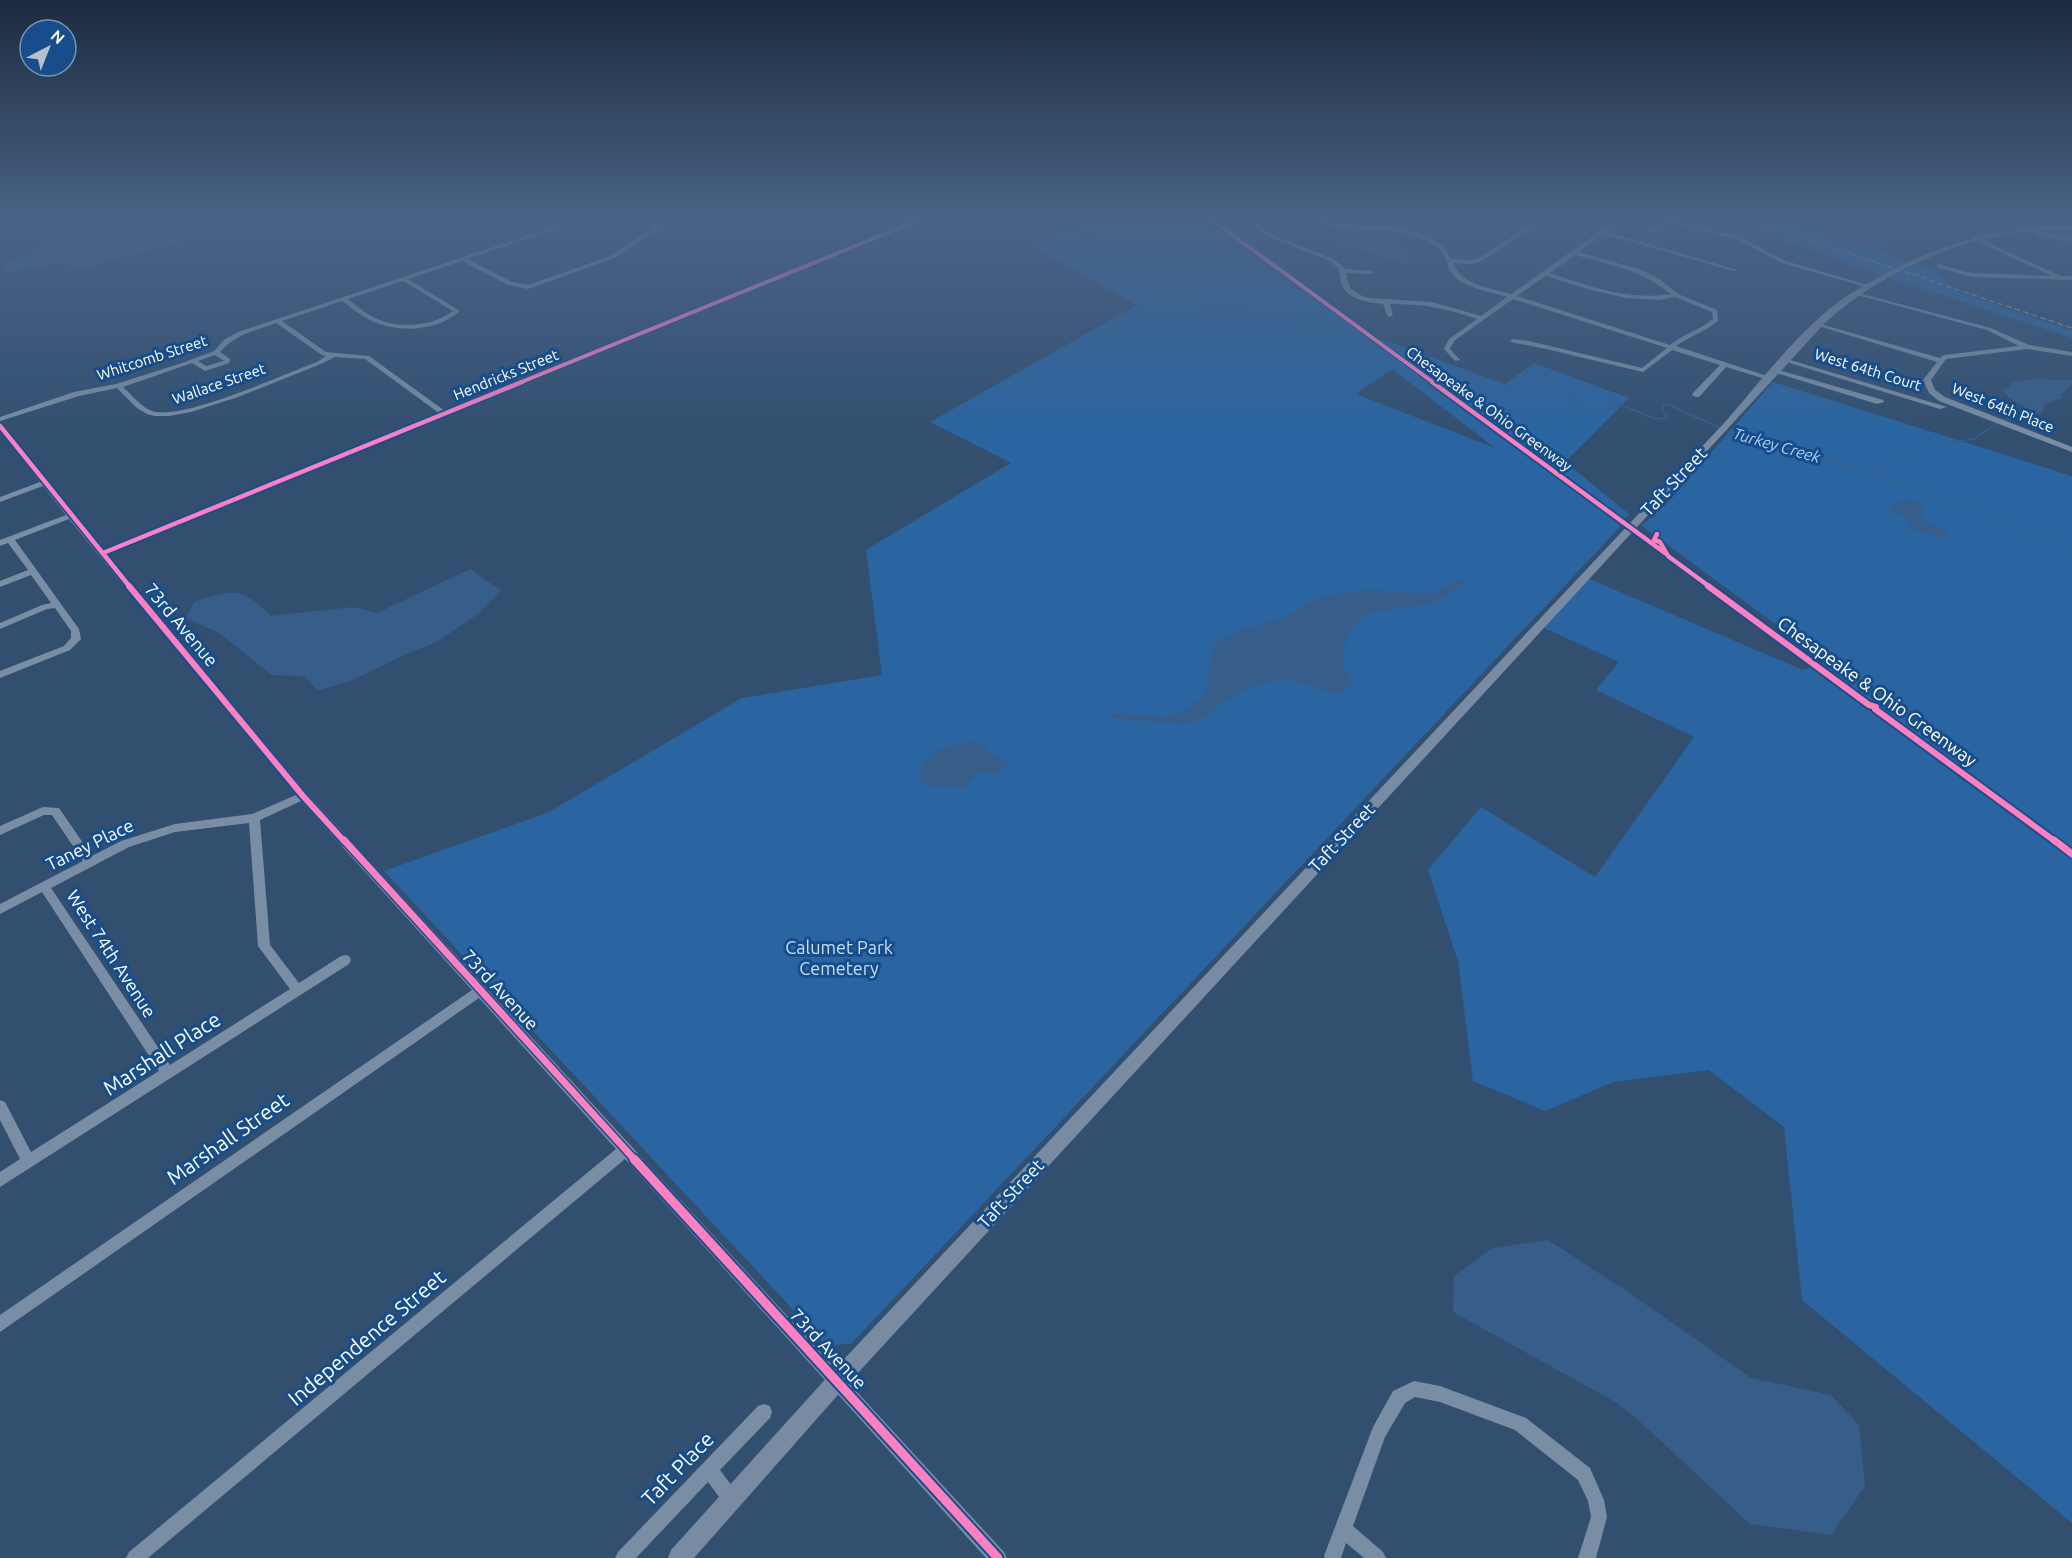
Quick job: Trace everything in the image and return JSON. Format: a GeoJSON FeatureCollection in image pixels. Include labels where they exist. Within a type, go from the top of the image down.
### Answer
{"type":"FeatureCollection","features":[{"type":"Feature","properties":{"kind":"main road","name":"Taft Street"},"geometry":{"type":"LineString","coordinates":[[679,1558],[837,1381],[1717,436],[1785,360],[1820,323],[1856,293]]}},
{"type":"Feature","properties":{"kind":"street","name":"Whitcomb Street"},"geometry":{"type":"LineString","coordinates":[[0,419],[77,394],[118,386],[193,361],[216,352],[227,340],[240,333],[362,293]]}},
{"type":"Feature","properties":{"kind":"street"},"geometry":{"type":"LineString","coordinates":[[343,299],[377,321],[405,326],[426,324],[457,311],[427,293]]}},
{"type":"Feature","properties":{"kind":"street","name":"Hendricks Street"},"geometry":{"type":"LineString","coordinates":[[103,553],[741,293]]}},
{"type":"Feature","properties":{"kind":"street"},"geometry":{"type":"LineString","coordinates":[[1353,293],[1364,298],[1386,302],[1430,303],[1482,318]]}},
{"type":"Feature","properties":{"kind":"street"},"geometry":{"type":"LineString","coordinates":[[1430,303],[1432,293]]}},
{"type":"Feature","properties":{"kind":"street"},"geometry":{"type":"LineString","coordinates":[[1503,293],[1725,364],[1880,402]]}},
{"type":"Feature","properties":{"kind":"street"},"geometry":{"type":"LineString","coordinates":[[1456,360],[1451,355],[1448,345],[1517,293]]}},
{"type":"Feature","properties":{"kind":"street"},"geometry":{"type":"LineString","coordinates":[[1612,293],[1630,298],[1654,300],[1676,295]]}},
{"type":"Feature","properties":{"kind":"street"},"geometry":{"type":"LineString","coordinates":[[1513,341],[1545,345],[1609,364],[1643,370],[1688,335],[1710,326],[1717,317],[1715,311],[1673,293]]}},
{"type":"Feature","properties":{"kind":"street"},"geometry":{"type":"LineString","coordinates":[[1856,293],[1989,329],[2026,347]]}},
{"type":"Feature","properties":{"kind":"street"},"geometry":{"type":"LineString","coordinates":[[1386,302],[1390,316]]}},
{"type":"Feature","properties":{"kind":"street"},"geometry":{"type":"LineString","coordinates":[[277,321],[324,354],[367,357],[444,414]]}},
{"type":"Feature","properties":{"kind":"street"},"geometry":{"type":"LineString","coordinates":[[1820,323],[1943,359],[2026,347],[2072,354]]}},
{"type":"Feature","properties":{"kind":"street"},"geometry":{"type":"LineString","coordinates":[[193,361],[205,369],[227,362],[228,360],[216,352]]}},
{"type":"Feature","properties":{"kind":"street","name":"Wallace Street"},"geometry":{"type":"LineString","coordinates":[[118,386],[147,411],[172,414],[309,367],[333,355]]}},
{"type":"Feature","properties":{"kind":"street","name":"West 64th Place"},"geometry":{"type":"LineString","coordinates":[[1943,359],[1928,377],[1928,385],[1942,399],[2072,450]]}},
{"type":"Feature","properties":{"kind":"street","name":"West 64th Court"},"geometry":{"type":"LineString","coordinates":[[1785,360],[1943,407]]}},
{"type":"Feature","properties":{"kind":"street"},"geometry":{"type":"LineString","coordinates":[[1696,395],[1725,364]]}},
{"type":"Feature","properties":{"kind":"street","name":"73rd Avenue"},"geometry":{"type":"LineString","coordinates":[[0,426],[71,516],[303,796],[399,904],[481,990],[998,1558]]}},
{"type":"Feature","properties":{"kind":"street"},"geometry":{"type":"LineString","coordinates":[[2061,446],[2072,441]]}},
{"type":"Feature","properties":{"kind":"street"},"geometry":{"type":"LineString","coordinates":[[0,500],[45,483]]}},
{"type":"Feature","properties":{"kind":"street"},"geometry":{"type":"LineString","coordinates":[[0,543],[71,516]]}},
{"type":"Feature","properties":{"kind":"street"},"geometry":{"type":"LineString","coordinates":[[0,675],[67,648],[76,639],[76,631],[10,538]]}},
{"type":"Feature","properties":{"kind":"street"},"geometry":{"type":"LineString","coordinates":[[0,584],[33,571]]}},
{"type":"Feature","properties":{"kind":"street"},"geometry":{"type":"LineString","coordinates":[[0,626],[45,607],[57,605]]}},
{"type":"Feature","properties":{"kind":"street","name":"Taney Place"},"geometry":{"type":"LineString","coordinates":[[0,909],[125,844],[160,832],[254,818],[303,796]]}},
{"type":"Feature","properties":{"kind":"street"},"geometry":{"type":"LineString","coordinates":[[0,831],[50,810],[58,813],[90,862]]}},
{"type":"Feature","properties":{"kind":"street"},"geometry":{"type":"LineString","coordinates":[[254,818],[264,946],[298,990]]}},
{"type":"Feature","properties":{"kind":"street","name":"West 74th Avenue"},"geometry":{"type":"LineString","coordinates":[[45,886],[168,1073]]}},
{"type":"Feature","properties":{"kind":"street","name":"Marshall Place"},"geometry":{"type":"LineString","coordinates":[[0,1180],[345,960]]}},
{"type":"Feature","properties":{"kind":"street","name":"Marshall Street"},"geometry":{"type":"LineString","coordinates":[[0,1323],[481,990]]}},
{"type":"Feature","properties":{"kind":"street"},"geometry":{"type":"LineString","coordinates":[[0,1106],[29,1162]]}},
{"type":"Feature","properties":{"kind":"street","name":"Independence Street"},"geometry":{"type":"LineString","coordinates":[[135,1558],[626,1149]]}},
{"type":"Feature","properties":{"kind":"street"},"geometry":{"type":"LineString","coordinates":[[1333,1556],[1379,1433],[1399,1397],[1414,1389],[1440,1394],[1520,1424],[1584,1474],[1596,1500],[1599,1518],[1587,1558]]}},
{"type":"Feature","properties":{"kind":"street","name":"Taft Place"},"geometry":{"type":"LineString","coordinates":[[624,1558],[764,1412]]}},
{"type":"Feature","properties":{"kind":"street"},"geometry":{"type":"LineString","coordinates":[[709,1470],[731,1499]]}},
{"type":"Feature","properties":{"kind":"street"},"geometry":{"type":"LineString","coordinates":[[1343,1529],[1377,1558]]}},
{"type":"Feature","properties":{"kind":"green space","name":"Calumet Park Cemetery"},"geometry":{"type":"Polygon","coordinates":[[[1115,293],[1316,293],[1369,335],[1505,384],[1534,363],[1629,398],[1565,462],[1629,514],[1619,528],[851,1344],[826,1345],[384,871],[549,812],[742,698],[882,675],[866,550],[1011,463],[930,422],[1137,305],[1115,293]],[[1392,369],[1356,394],[1495,448],[1392,369]]]}},
{"type":"Feature","properties":{"kind":"green space"},"geometry":{"type":"Polygon","coordinates":[[[1934,293],[1960,293],[2072,331],[2072,338],[1934,293]]]}},
{"type":"Feature","properties":{"kind":"green space"},"geometry":{"type":"Polygon","coordinates":[[[1773,382],[2072,476],[2072,1523],[1802,1300],[1784,1127],[1709,1070],[1613,1082],[1545,1111],[1473,1081],[1458,961],[1428,870],[1481,807],[1595,877],[1694,737],[1596,690],[1619,662],[1542,627],[1587,578],[1803,670],[1827,662],[1642,526],[1670,500],[1773,382]]]}},
{"type":"Feature","properties":{"kind":"shaded area"},"geometry":{"type":"Polygon","coordinates":[[[2034,379],[2072,380],[2072,383],[2062,394],[2063,398],[2045,404],[2043,412],[2037,414],[2009,398],[2002,390],[2008,388],[2011,383],[2034,379]]]}},
{"type":"Feature","properties":{"kind":"shaded area"},"geometry":{"type":"Polygon","coordinates":[[[1907,500],[1922,504],[1924,511],[1920,518],[1943,528],[1950,535],[1947,538],[1910,529],[1905,518],[1890,508],[1889,504],[1907,500]]]}},
{"type":"Feature","properties":{"kind":"shaded area"},"geometry":{"type":"Polygon","coordinates":[[[470,569],[501,591],[478,614],[435,643],[408,653],[355,679],[318,691],[304,676],[272,675],[219,633],[186,618],[194,602],[228,593],[244,595],[252,599],[271,616],[353,607],[377,613],[470,569]]]}},
{"type":"Feature","properties":{"kind":"shaded area"},"geometry":{"type":"Polygon","coordinates":[[[1461,578],[1464,581],[1449,595],[1433,602],[1381,611],[1366,616],[1354,626],[1342,653],[1343,664],[1351,686],[1342,693],[1334,694],[1292,680],[1268,682],[1237,693],[1200,720],[1185,724],[1107,718],[1118,713],[1166,717],[1184,711],[1202,696],[1206,689],[1211,654],[1218,642],[1242,629],[1284,618],[1317,598],[1348,591],[1378,590],[1418,594],[1438,591],[1461,578]]]}},
{"type":"Feature","properties":{"kind":"shaded area"},"geometry":{"type":"Polygon","coordinates":[[[973,742],[986,745],[986,749],[1008,762],[1008,766],[994,773],[980,772],[965,787],[928,787],[919,780],[925,762],[937,750],[954,744],[973,742]]]}},
{"type":"Feature","properties":{"kind":"shaded area"},"geometry":{"type":"Polygon","coordinates":[[[1548,1240],[1634,1296],[1751,1378],[1831,1395],[1859,1425],[1865,1486],[1831,1535],[1750,1524],[1617,1403],[1453,1312],[1454,1276],[1493,1248],[1548,1240]]]}},
{"type":"Feature","properties":{"kind":"waterway","name":"Turkey Creek"},"geometry":{"type":"LineString","coordinates":[[1159,293],[1178,302],[1217,305],[1237,311],[1309,323],[1332,332],[1361,337],[1373,344],[1390,344],[1430,375],[1507,390],[1518,383],[1516,376],[1535,379],[1539,376],[1550,377],[1570,389],[1575,406],[1587,410],[1598,412],[1620,405],[1661,419],[1668,418],[1662,409],[1663,405],[1667,404],[1740,437],[1813,453],[1873,477],[1926,490],[2072,549]]}},
{"type":"Feature","properties":{"kind":"waterway"},"geometry":{"type":"LineString","coordinates":[[2002,420],[2024,417],[2033,413]]}},
{"type":"Feature","properties":{"kind":"waterway"},"geometry":{"type":"LineString","coordinates":[[1895,479],[1876,465],[1898,450],[1974,439],[1997,423]]}},
{"type":"Feature","properties":{"kind":"railway"},"geometry":{"type":"LineString","coordinates":[[1967,293],[2072,328]]}},
{"type":"Feature","properties":{"kind":"cycle path"},"geometry":{"type":"LineString","coordinates":[[103,553],[741,293]]}},
{"type":"Feature","properties":{"kind":"cycle path","name":"Chesapeake & Ohio Greenway"},"geometry":{"type":"LineString","coordinates":[[1311,293],[1665,553]]}},
{"type":"Feature","properties":{"kind":"cycle path"},"geometry":{"type":"LineString","coordinates":[[0,426],[71,516],[303,796],[998,1558]]}},
{"type":"Feature","properties":{"kind":"cycle path","name":"Chesapeake & Ohio Greenway"},"geometry":{"type":"LineString","coordinates":[[1657,534],[1654,540],[1660,542],[1668,556],[1869,705],[1876,707],[1875,709],[2072,854]]}}]}
